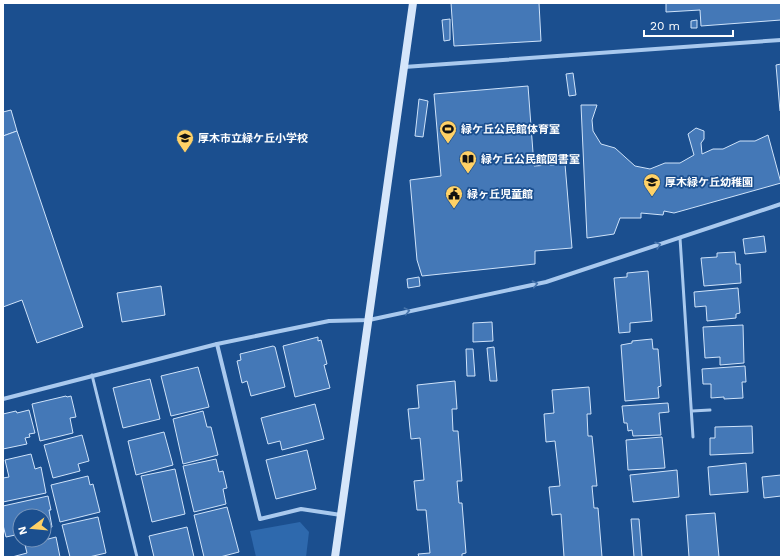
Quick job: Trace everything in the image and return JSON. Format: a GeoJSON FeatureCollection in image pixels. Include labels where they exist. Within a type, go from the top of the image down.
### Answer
{"type":"FeatureCollection","features":[{"type":"Feature","properties":{"kind":"street"},"geometry":{"type":"LineString","coordinates":[[335,557],[342,516],[413,3]]}},
{"type":"Feature","properties":{"kind":"street"},"geometry":{"type":"LineString","coordinates":[[404,67],[781,40]]}},
{"type":"Feature","properties":{"kind":"street"},"geometry":{"type":"LineString","coordinates":[[3,399],[217,344],[329,321],[369,320],[546,282],[781,204]]}},
{"type":"Feature","properties":{"kind":"street"},"geometry":{"type":"LineString","coordinates":[[217,344],[260,519],[301,509],[342,516]]}},
{"type":"Feature","properties":{"kind":"lane"},"geometry":{"type":"LineString","coordinates":[[680,238],[693,438]]}},
{"type":"Feature","properties":{"kind":"lane"},"geometry":{"type":"LineString","coordinates":[[92,375],[137,557]]}},
{"type":"Feature","properties":{"kind":"lane"},"geometry":{"type":"LineString","coordinates":[[692,411],[710,410]]}},
{"type":"Feature","properties":{"kind":"shaded area"},"geometry":{"type":"Polygon","coordinates":[[[300,522],[309,532],[306,557],[256,557],[250,531],[300,522]]]}},
{"type":"Feature","properties":{"kind":"building"},"geometry":{"type":"Polygon","coordinates":[[[451,3],[539,3],[541,41],[454,46],[451,3]]]}},
{"type":"Feature","properties":{"kind":"building"},"geometry":{"type":"Polygon","coordinates":[[[666,3],[781,3],[781,20],[701,26],[700,10],[666,12],[666,3]]]}},
{"type":"Feature","properties":{"kind":"building"},"geometry":{"type":"Polygon","coordinates":[[[450,19],[450,40],[444,41],[442,20],[450,19]]]}},
{"type":"Feature","properties":{"kind":"building"},"geometry":{"type":"Polygon","coordinates":[[[697,20],[697,28],[691,28],[691,21],[697,20]]]}},
{"type":"Feature","properties":{"kind":"building"},"geometry":{"type":"Polygon","coordinates":[[[781,64],[781,111],[780,111],[776,65],[781,64]]]}},
{"type":"Feature","properties":{"kind":"building"},"geometry":{"type":"Polygon","coordinates":[[[573,73],[576,95],[569,96],[566,74],[573,73]]]}},
{"type":"Feature","properties":{"kind":"building"},"geometry":{"type":"Polygon","coordinates":[[[528,86],[534,166],[565,164],[572,248],[535,251],[535,264],[422,276],[417,260],[410,180],[441,176],[434,94],[528,86]]]}},
{"type":"Feature","properties":{"kind":"building"},"geometry":{"type":"Polygon","coordinates":[[[419,99],[428,101],[423,137],[415,136],[419,99]]]}},
{"type":"Feature","properties":{"kind":"building"},"geometry":{"type":"Polygon","coordinates":[[[581,105],[597,105],[592,120],[593,131],[601,144],[615,148],[635,166],[650,169],[665,163],[680,163],[694,155],[688,134],[696,128],[704,131],[704,139],[701,143],[702,154],[713,149],[723,149],[740,141],[755,141],[768,135],[781,183],[674,213],[664,211],[663,215],[641,213],[641,218],[620,218],[614,234],[587,238],[581,105]]]}},
{"type":"Feature","properties":{"kind":"building"},"geometry":{"type":"Polygon","coordinates":[[[11,110],[17,131],[3,136],[3,112],[11,110]]]}},
{"type":"Feature","properties":{"kind":"building"},"geometry":{"type":"Polygon","coordinates":[[[17,131],[83,327],[37,343],[22,300],[3,307],[3,136],[17,131]]]}},
{"type":"Feature","properties":{"kind":"building"},"geometry":{"type":"Polygon","coordinates":[[[764,236],[766,252],[745,254],[743,239],[764,236]]]}},
{"type":"Feature","properties":{"kind":"building"},"geometry":{"type":"Polygon","coordinates":[[[735,252],[736,264],[740,264],[741,283],[704,286],[701,258],[717,257],[717,253],[735,252]]]}},
{"type":"Feature","properties":{"kind":"building"},"geometry":{"type":"Polygon","coordinates":[[[648,271],[652,321],[630,323],[630,332],[619,333],[614,278],[627,277],[627,273],[648,271]]]}},
{"type":"Feature","properties":{"kind":"building"},"geometry":{"type":"Polygon","coordinates":[[[419,277],[420,286],[408,288],[407,279],[419,277]]]}},
{"type":"Feature","properties":{"kind":"building"},"geometry":{"type":"Polygon","coordinates":[[[161,286],[165,315],[122,322],[117,293],[161,286]]]}},
{"type":"Feature","properties":{"kind":"building"},"geometry":{"type":"Polygon","coordinates":[[[738,288],[740,313],[736,314],[736,318],[707,321],[706,306],[695,307],[694,292],[738,288]]]}},
{"type":"Feature","properties":{"kind":"building"},"geometry":{"type":"Polygon","coordinates":[[[492,322],[493,341],[473,342],[473,323],[492,322]]]}},
{"type":"Feature","properties":{"kind":"building"},"geometry":{"type":"Polygon","coordinates":[[[743,325],[744,363],[720,365],[720,357],[705,358],[703,327],[743,325]]]}},
{"type":"Feature","properties":{"kind":"building"},"geometry":{"type":"Polygon","coordinates":[[[318,337],[318,341],[321,340],[327,364],[324,365],[330,388],[295,397],[283,346],[318,337]]]}},
{"type":"Feature","properties":{"kind":"building"},"geometry":{"type":"Polygon","coordinates":[[[652,339],[653,349],[658,349],[661,386],[658,387],[659,398],[625,401],[621,345],[632,343],[632,341],[652,339]]]}},
{"type":"Feature","properties":{"kind":"building"},"geometry":{"type":"Polygon","coordinates":[[[273,346],[275,347],[285,387],[251,396],[247,381],[242,383],[237,361],[241,360],[240,354],[273,346]]]}},
{"type":"Feature","properties":{"kind":"building"},"geometry":{"type":"Polygon","coordinates":[[[494,347],[497,381],[490,381],[487,348],[494,347]]]}},
{"type":"Feature","properties":{"kind":"building"},"geometry":{"type":"Polygon","coordinates":[[[466,349],[473,349],[475,376],[467,376],[466,349]]]}},
{"type":"Feature","properties":{"kind":"building"},"geometry":{"type":"Polygon","coordinates":[[[745,366],[746,382],[742,382],[743,398],[711,398],[711,384],[703,384],[702,369],[745,366]]]}},
{"type":"Feature","properties":{"kind":"building"},"geometry":{"type":"Polygon","coordinates":[[[198,367],[209,407],[171,416],[161,376],[198,367]]]}},
{"type":"Feature","properties":{"kind":"building"},"geometry":{"type":"Polygon","coordinates":[[[150,379],[160,419],[123,428],[113,388],[150,379]]]}},
{"type":"Feature","properties":{"kind":"building"},"geometry":{"type":"Polygon","coordinates":[[[455,381],[457,409],[452,409],[453,431],[458,431],[462,481],[457,481],[459,503],[462,503],[466,553],[462,554],[462,557],[419,557],[418,554],[430,553],[426,510],[417,510],[414,481],[424,480],[420,438],[411,439],[408,409],[419,408],[417,385],[455,381]]]}},
{"type":"Feature","properties":{"kind":"building"},"geometry":{"type":"Polygon","coordinates":[[[589,387],[591,414],[587,414],[588,436],[592,436],[597,486],[592,486],[594,508],[598,508],[602,557],[564,557],[561,514],[552,515],[549,487],[560,486],[555,441],[546,442],[544,414],[554,413],[552,390],[589,387]]]}},
{"type":"Feature","properties":{"kind":"building"},"geometry":{"type":"Polygon","coordinates":[[[71,396],[76,417],[70,418],[73,433],[40,441],[32,404],[71,396]]]}},
{"type":"Feature","properties":{"kind":"building"},"geometry":{"type":"Polygon","coordinates":[[[668,403],[669,412],[659,413],[661,435],[633,436],[632,430],[628,431],[627,423],[624,423],[622,406],[668,403]]]}},
{"type":"Feature","properties":{"kind":"building"},"geometry":{"type":"Polygon","coordinates":[[[315,404],[324,439],[282,450],[280,441],[268,444],[261,418],[315,404]]]}},
{"type":"Feature","properties":{"kind":"building"},"geometry":{"type":"Polygon","coordinates":[[[29,410],[35,433],[29,434],[30,437],[25,438],[27,444],[3,449],[3,414],[29,410]]]}},
{"type":"Feature","properties":{"kind":"building"},"geometry":{"type":"Polygon","coordinates":[[[203,411],[207,427],[211,427],[218,455],[183,464],[173,419],[203,411]]]}},
{"type":"Feature","properties":{"kind":"building"},"geometry":{"type":"Polygon","coordinates":[[[752,426],[753,453],[710,455],[710,438],[715,438],[715,427],[752,426]]]}},
{"type":"Feature","properties":{"kind":"building"},"geometry":{"type":"Polygon","coordinates":[[[164,432],[173,465],[136,475],[128,441],[164,432]]]}},
{"type":"Feature","properties":{"kind":"building"},"geometry":{"type":"Polygon","coordinates":[[[82,435],[89,461],[78,464],[80,471],[53,478],[44,445],[82,435]]]}},
{"type":"Feature","properties":{"kind":"building"},"geometry":{"type":"Polygon","coordinates":[[[662,437],[665,468],[628,470],[626,440],[662,437]]]}},
{"type":"Feature","properties":{"kind":"building"},"geometry":{"type":"Polygon","coordinates":[[[307,450],[316,489],[276,499],[266,460],[307,450]]]}},
{"type":"Feature","properties":{"kind":"building"},"geometry":{"type":"Polygon","coordinates":[[[31,454],[35,469],[41,467],[46,493],[3,502],[3,478],[9,477],[5,460],[31,454]]]}},
{"type":"Feature","properties":{"kind":"building"},"geometry":{"type":"Polygon","coordinates":[[[216,459],[219,472],[223,471],[227,488],[223,489],[226,504],[194,512],[183,466],[216,459]]]}},
{"type":"Feature","properties":{"kind":"building"},"geometry":{"type":"Polygon","coordinates":[[[746,463],[748,492],[710,495],[708,467],[746,463]]]}},
{"type":"Feature","properties":{"kind":"building"},"geometry":{"type":"Polygon","coordinates":[[[175,469],[185,514],[152,522],[141,476],[175,469]]]}},
{"type":"Feature","properties":{"kind":"building"},"geometry":{"type":"Polygon","coordinates":[[[677,470],[679,497],[633,502],[630,475],[677,470]]]}},
{"type":"Feature","properties":{"kind":"building"},"geometry":{"type":"Polygon","coordinates":[[[781,475],[781,496],[764,498],[762,477],[781,475]]]}},
{"type":"Feature","properties":{"kind":"building"},"geometry":{"type":"Polygon","coordinates":[[[88,476],[90,485],[93,484],[100,512],[60,522],[51,485],[88,476]]]}},
{"type":"Feature","properties":{"kind":"building"},"geometry":{"type":"Polygon","coordinates":[[[48,496],[51,508],[12,508],[12,536],[6,537],[3,525],[3,506],[48,496]]]}},
{"type":"Feature","properties":{"kind":"building"},"geometry":{"type":"Polygon","coordinates":[[[227,507],[239,552],[220,557],[204,557],[194,515],[227,507]]]}},
{"type":"Feature","properties":{"kind":"building"},"geometry":{"type":"Polygon","coordinates":[[[715,513],[719,557],[689,557],[686,515],[715,513]]]}},
{"type":"Feature","properties":{"kind":"building"},"geometry":{"type":"Polygon","coordinates":[[[98,517],[106,553],[89,557],[70,557],[62,525],[98,517]]]}},
{"type":"Feature","properties":{"kind":"building"},"geometry":{"type":"Polygon","coordinates":[[[631,519],[639,519],[642,557],[634,557],[631,519]]]}},
{"type":"Feature","properties":{"kind":"building"},"geometry":{"type":"Polygon","coordinates":[[[187,527],[194,557],[154,557],[149,536],[187,527]]]}},
{"type":"Feature","properties":{"kind":"building"},"geometry":{"type":"Polygon","coordinates":[[[56,537],[60,557],[12,557],[27,553],[26,548],[52,548],[52,538],[56,537]]]}},
{"type":"Feature","properties":{"kind":"place","name":"緑ケ丘公民館体育室"},"geometry":{"type":"Point","coordinates":[448,144]}},
{"type":"Feature","properties":{"kind":"place","name":"厚木市立緑ケ丘小学校"},"geometry":{"type":"Point","coordinates":[185,153]}},
{"type":"Feature","properties":{"kind":"place","name":"緑ケ丘公民館図書室"},"geometry":{"type":"Point","coordinates":[468,174]}},
{"type":"Feature","properties":{"kind":"place","name":"厚木緑ケ丘幼稚園"},"geometry":{"type":"Point","coordinates":[652,197]}},
{"type":"Feature","properties":{"kind":"place","name":"緑ヶ丘児童館"},"geometry":{"type":"Point","coordinates":[454,209]}}]}
